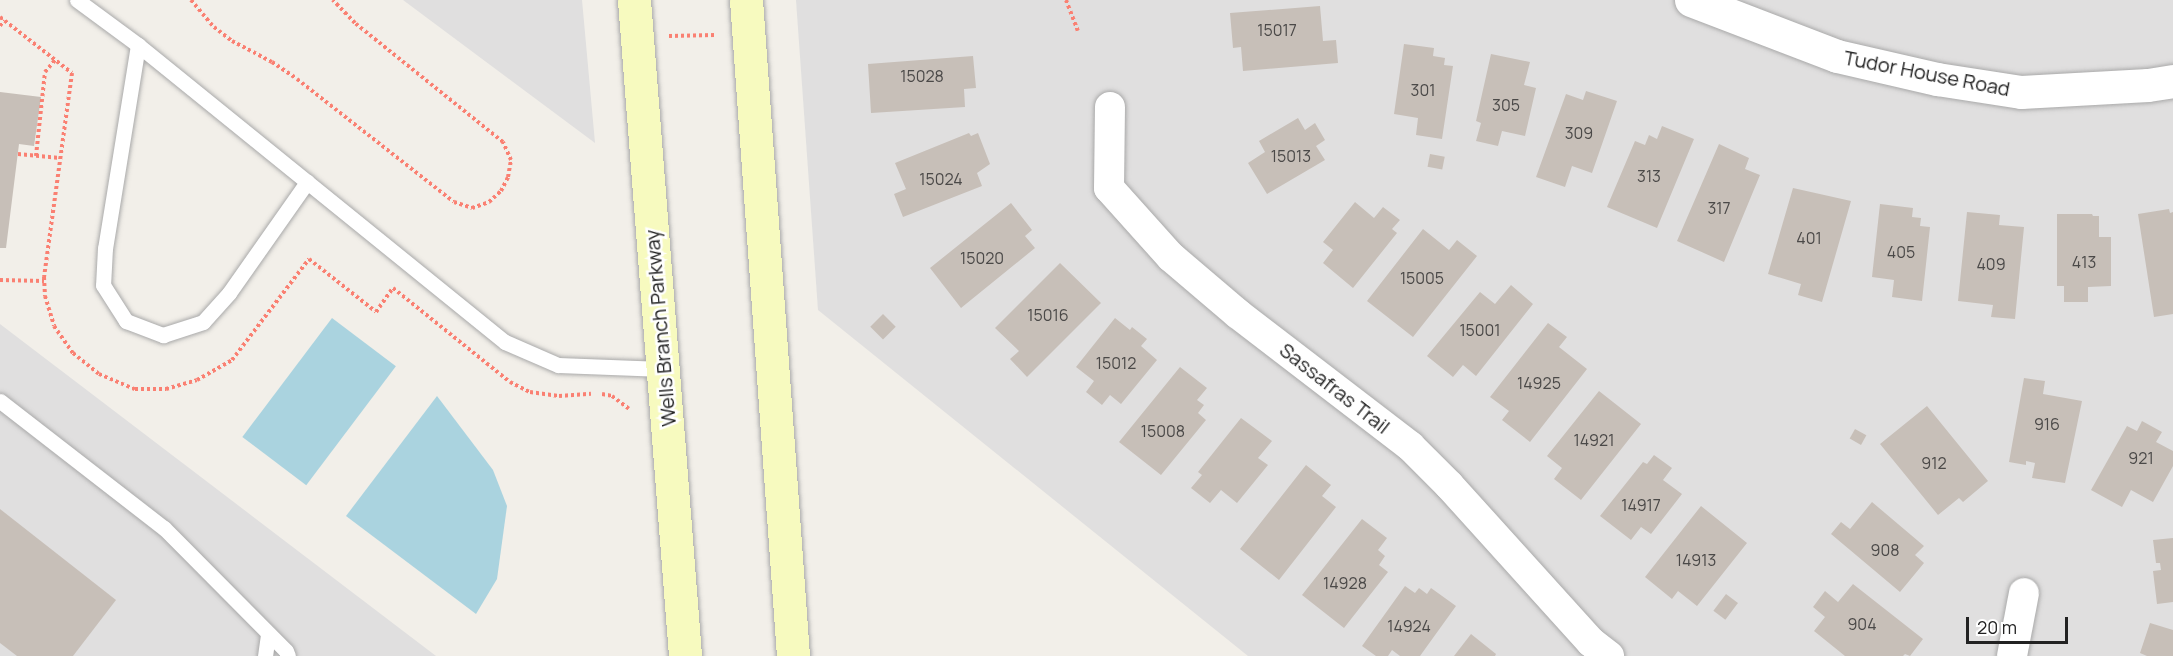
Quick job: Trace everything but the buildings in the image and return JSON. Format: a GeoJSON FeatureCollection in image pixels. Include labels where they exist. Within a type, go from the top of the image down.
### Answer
{"type":"FeatureCollection","features":[{"type":"Feature","properties":{"kind":"main road","name":"Wells Branch Parkway"},"geometry":{"type":"LineString","coordinates":[[634,0],[685,656]]}},
{"type":"Feature","properties":{"kind":"main road"},"geometry":{"type":"LineString","coordinates":[[746,0],[793,656]]}},
{"type":"Feature","properties":{"kind":"street","name":"Tudor House Road"},"geometry":{"type":"LineString","coordinates":[[1691,0],[1743,10],[1837,56],[1937,79],[2021,92],[2148,85],[2173,81]]}},
{"type":"Feature","properties":{"kind":"street","name":"Sassafras Trail"},"geometry":{"type":"LineString","coordinates":[[1110,107],[1109,188],[1171,257],[1238,314],[1410,446],[1449,485],[1591,642],[1609,656]]}},
{"type":"Feature","properties":{"kind":"street"},"geometry":{"type":"LineString","coordinates":[[2012,656],[2024,594]]}},
{"type":"Feature","properties":{"kind":"lane"},"geometry":{"type":"LineString","coordinates":[[77,0],[138,45],[506,342],[558,365],[663,369]]}},
{"type":"Feature","properties":{"kind":"lane"},"geometry":{"type":"LineString","coordinates":[[138,45],[105,248],[103,285],[126,321],[163,334],[203,322],[229,293],[307,182]]}},
{"type":"Feature","properties":{"kind":"lane"},"geometry":{"type":"LineString","coordinates":[[0,401],[164,528],[288,656]]}},
{"type":"Feature","properties":{"kind":"lane"},"geometry":{"type":"LineString","coordinates":[[265,656],[268,634]]}},
{"type":"Feature","properties":{"kind":"path"},"geometry":{"type":"LineString","coordinates":[[191,0],[214,27],[232,41],[272,62],[297,79],[454,202],[472,208],[489,202],[501,191],[508,177],[511,160],[503,142],[356,23],[333,0]]}},
{"type":"Feature","properties":{"kind":"path"},"geometry":{"type":"LineString","coordinates":[[1066,0],[1078,31]]}},
{"type":"Feature","properties":{"kind":"path"},"geometry":{"type":"LineString","coordinates":[[0,26],[4,20]]}},
{"type":"Feature","properties":{"kind":"path"},"geometry":{"type":"LineString","coordinates":[[662,36],[724,35]]}},
{"type":"Feature","properties":{"kind":"path"},"geometry":{"type":"LineString","coordinates":[[36,156],[45,72],[55,60]]}},
{"type":"Feature","properties":{"kind":"path"},"geometry":{"type":"LineString","coordinates":[[18,154],[60,158]]}},
{"type":"Feature","properties":{"kind":"path"},"geometry":{"type":"LineString","coordinates":[[0,280],[44,281]]}},
{"type":"Feature","properties":{"kind":"shaded area"},"geometry":{"type":"Polygon","coordinates":[[[403,0],[582,0],[595,143],[403,0]]]}},
{"type":"Feature","properties":{"kind":"shaded area"},"geometry":{"type":"Polygon","coordinates":[[[796,0],[2173,0],[2173,656],[1248,656],[818,310],[796,0]]]}},
{"type":"Feature","properties":{"kind":"shaded area"},"geometry":{"type":"Polygon","coordinates":[[[0,324],[436,656],[0,656],[0,324]]]}},
{"type":"Feature","properties":{"kind":"water"},"geometry":{"type":"Polygon","coordinates":[[[332,318],[396,366],[306,485],[242,437],[332,318]]]}},
{"type":"Feature","properties":{"kind":"water"},"geometry":{"type":"Polygon","coordinates":[[[437,396],[493,470],[507,506],[497,579],[476,614],[346,516],[437,396]]]}}]}
